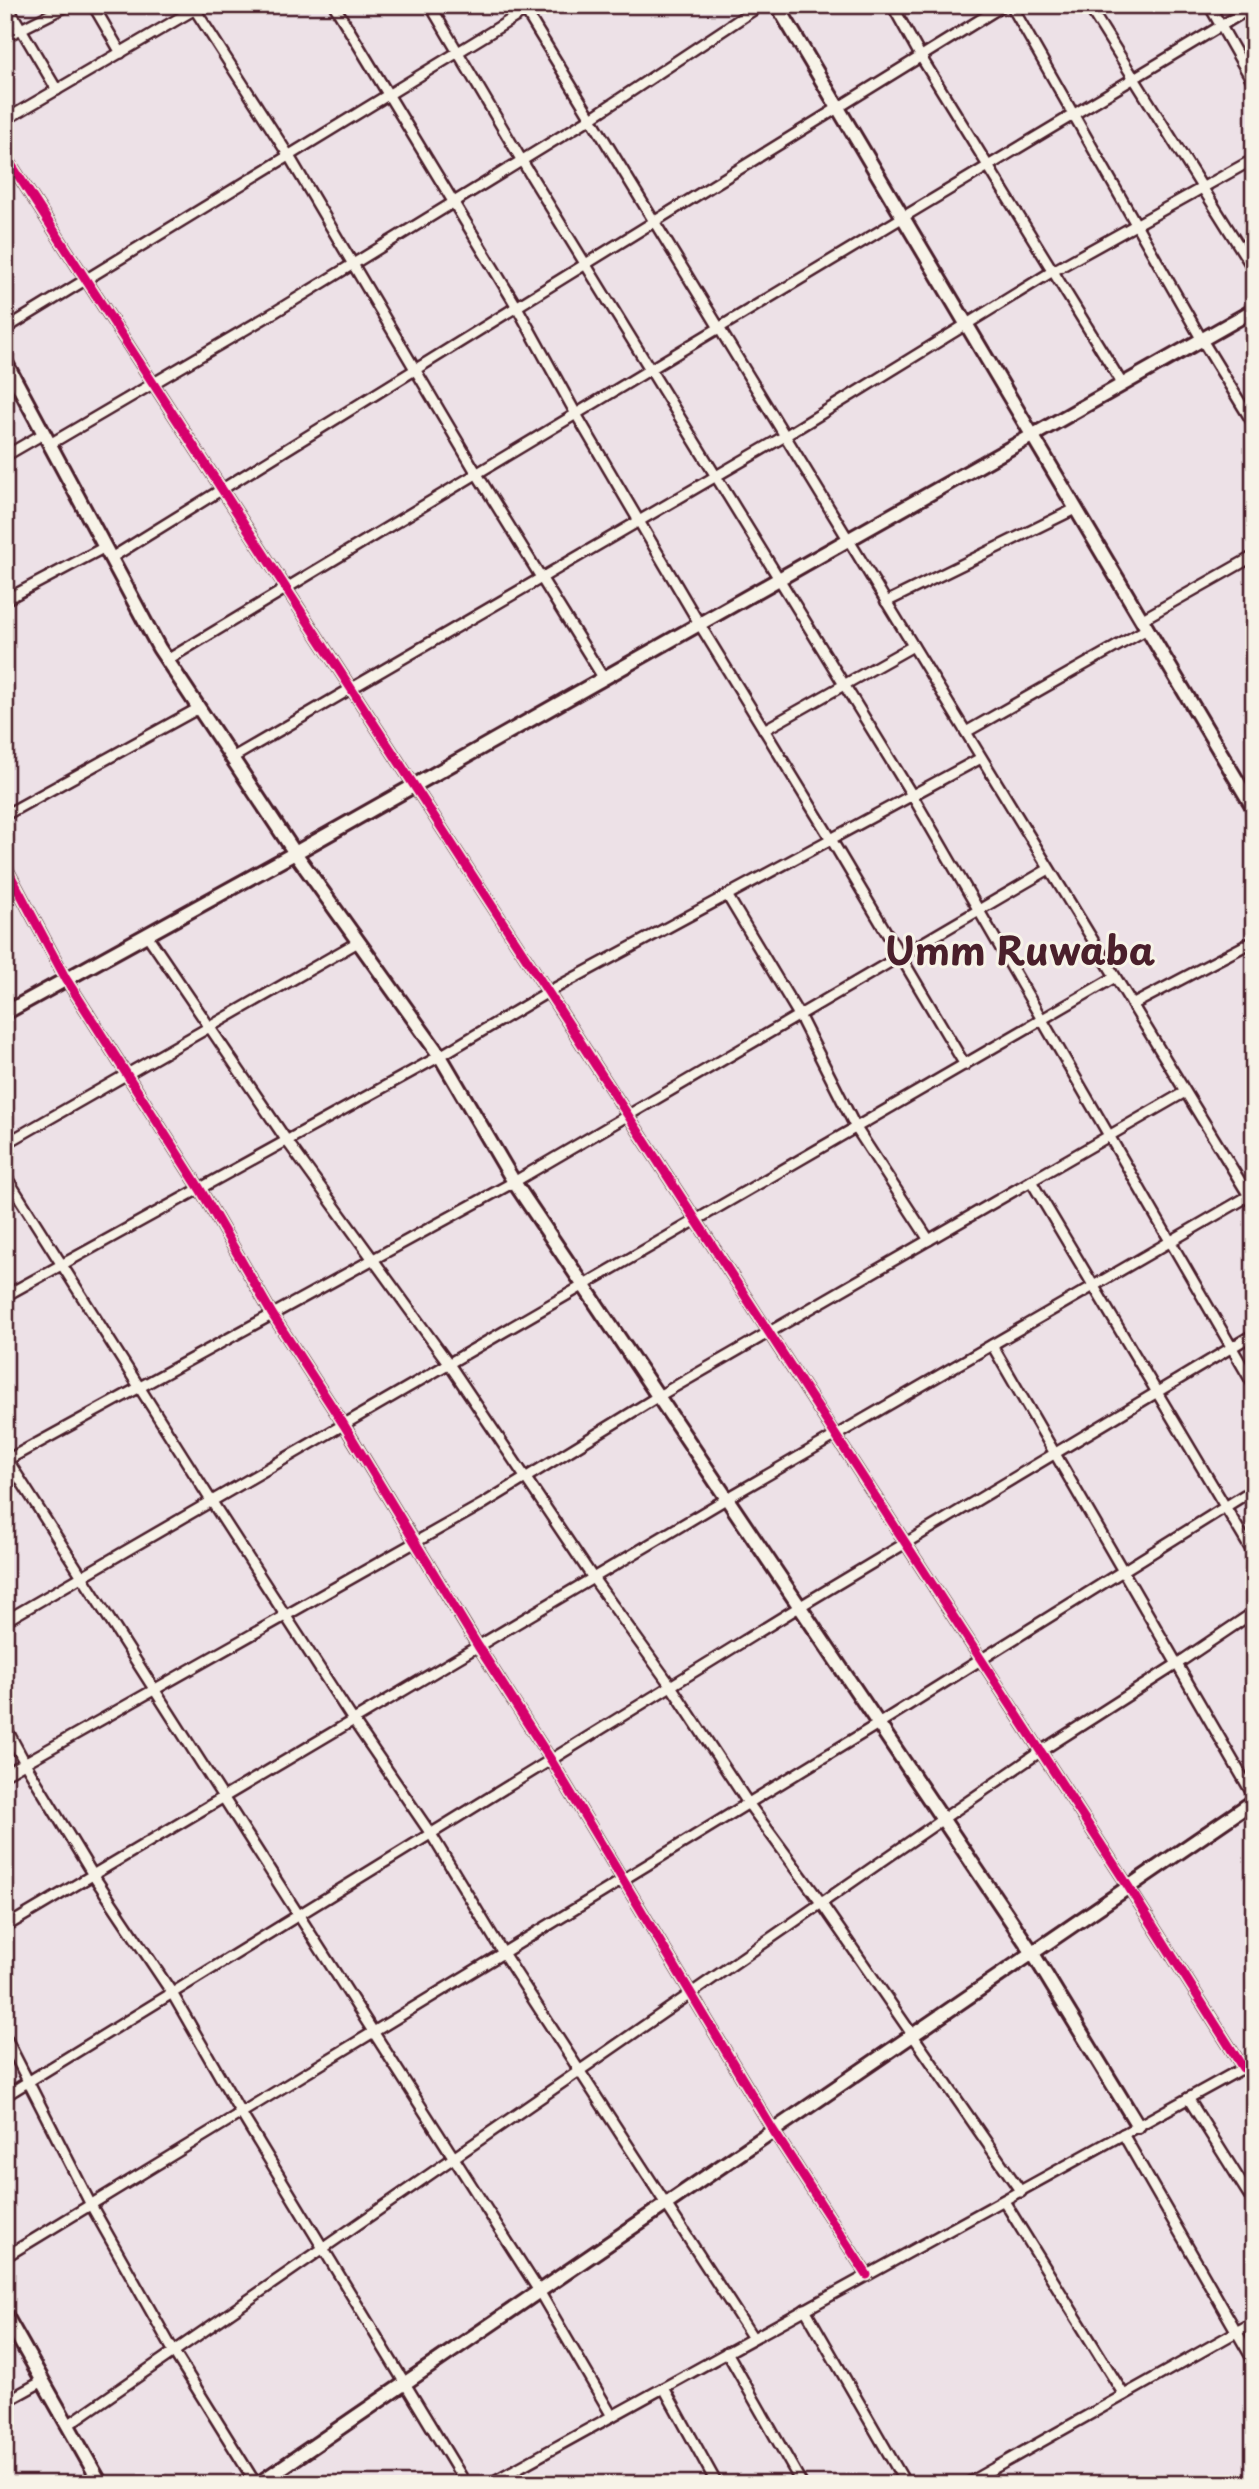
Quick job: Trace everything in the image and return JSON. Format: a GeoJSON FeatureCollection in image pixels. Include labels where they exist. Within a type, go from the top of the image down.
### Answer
{"type":"FeatureCollection","features":[{"type":"Feature","properties":{"kind":"street"},"geometry":{"type":"LineString","coordinates":[[7,5],[57,90]]}},
{"type":"Feature","properties":{"kind":"street"},"geometry":{"type":"LineString","coordinates":[[5,37],[69,5]]}},
{"type":"Feature","properties":{"kind":"street"},"geometry":{"type":"LineString","coordinates":[[93,5],[121,52]]}},
{"type":"Feature","properties":{"kind":"street"},"geometry":{"type":"LineString","coordinates":[[334,5],[517,307],[576,414],[700,625],[965,1065]]}},
{"type":"Feature","properties":{"kind":"street"},"geometry":{"type":"LineString","coordinates":[[430,5],[522,160],[912,795],[1254,1386]]}},
{"type":"Feature","properties":{"kind":"street"},"geometry":{"type":"LineString","coordinates":[[5,329],[458,52],[524,8],[535,5]]}},
{"type":"Feature","properties":{"kind":"street"},"geometry":{"type":"LineString","coordinates":[[5,456],[47,439],[153,383],[353,264],[591,118],[761,5]]}},
{"type":"Feature","properties":{"kind":"street"},"geometry":{"type":"LineString","coordinates":[[777,5],[1254,809]]}},
{"type":"Feature","properties":{"kind":"street"},"geometry":{"type":"LineString","coordinates":[[892,5],[921,57],[1123,385]]}},
{"type":"Feature","properties":{"kind":"street"},"geometry":{"type":"LineString","coordinates":[[5,600],[108,552],[222,489],[1004,5]]}},
{"type":"Feature","properties":{"kind":"street"},"geometry":{"type":"LineString","coordinates":[[1011,5],[1202,340],[1254,425]]}},
{"type":"Feature","properties":{"kind":"street"},"geometry":{"type":"LineString","coordinates":[[1088,5],[1254,270]]}},
{"type":"Feature","properties":{"kind":"street"},"geometry":{"type":"LineString","coordinates":[[1209,5],[1254,84]]}},
{"type":"Feature","properties":{"kind":"street"},"geometry":{"type":"LineString","coordinates":[[167,660],[1254,6]]}},
{"type":"Feature","properties":{"kind":"street"},"geometry":{"type":"LineString","coordinates":[[5,120],[196,7],[289,156],[477,474],[604,679]]}},
{"type":"Feature","properties":{"kind":"street"},"geometry":{"type":"LineString","coordinates":[[5,1927],[726,1499],[1170,1241],[1252,1198],[524,8]]}},
{"type":"Feature","properties":{"kind":"street"},"geometry":{"type":"LineString","coordinates":[[5,155],[1244,2068]]}},
{"type":"Feature","properties":{"kind":"street"},"geometry":{"type":"LineString","coordinates":[[232,758],[716,477],[1053,271],[1254,159]]}},
{"type":"Feature","properties":{"kind":"street"},"geometry":{"type":"LineString","coordinates":[[5,1013],[295,853],[1254,310]]}},
{"type":"Feature","properties":{"kind":"street"},"geometry":{"type":"LineString","coordinates":[[5,361],[167,660],[295,853],[440,1056],[513,1182],[1032,1952],[1138,2126]]}},
{"type":"Feature","properties":{"kind":"street"},"geometry":{"type":"LineString","coordinates":[[886,602],[1075,509]]}},
{"type":"Feature","properties":{"kind":"street"},"geometry":{"type":"LineString","coordinates":[[966,732],[1254,556]]}},
{"type":"Feature","properties":{"kind":"street"},"geometry":{"type":"LineString","coordinates":[[764,730],[913,646]]}},
{"type":"Feature","properties":{"kind":"street"},"geometry":{"type":"LineString","coordinates":[[5,815],[199,708]]}},
{"type":"Feature","properties":{"kind":"street"},"geometry":{"type":"LineString","coordinates":[[5,1296],[440,1056],[548,992],[981,758]]}},
{"type":"Feature","properties":{"kind":"street"},"geometry":{"type":"LineString","coordinates":[[5,865],[66,979],[200,1189],[272,1314],[344,1425],[478,1647],[551,1760],[773,2130],[867,2275]]}},
{"type":"Feature","properties":{"kind":"street"},"geometry":{"type":"LineString","coordinates":[[612,2416],[539,2291],[6,1459],[513,1182],[1049,869]]}},
{"type":"Feature","properties":{"kind":"street"},"geometry":{"type":"LineString","coordinates":[[727,895],[799,1015],[856,1128],[929,1240]]}},
{"type":"Feature","properties":{"kind":"street"},"geometry":{"type":"LineString","coordinates":[[147,934],[287,1141],[449,1364],[593,1578],[671,1686],[748,1803],[1021,2192]]}},
{"type":"Feature","properties":{"kind":"street"},"geometry":{"type":"LineString","coordinates":[[1132,1005],[1254,941]]}},
{"type":"Feature","properties":{"kind":"street"},"geometry":{"type":"LineString","coordinates":[[5,1144],[358,942]]}},
{"type":"Feature","properties":{"kind":"street"},"geometry":{"type":"LineString","coordinates":[[5,1621],[1115,977]]}},
{"type":"Feature","properties":{"kind":"street"},"geometry":{"type":"LineString","coordinates":[[5,1774],[414,1543],[657,1397],[1185,1092]]}},
{"type":"Feature","properties":{"kind":"street"},"geometry":{"type":"LineString","coordinates":[[5,1175],[212,1502],[353,1720],[431,1834],[503,1953],[753,2338]]}},
{"type":"Feature","properties":{"kind":"street"},"geometry":{"type":"LineString","coordinates":[[1031,1181],[1254,1555]]}},
{"type":"Feature","properties":{"kind":"street"},"geometry":{"type":"LineString","coordinates":[[5,2095],[799,1607],[1254,1334]]}},
{"type":"Feature","properties":{"kind":"street"},"geometry":{"type":"LineString","coordinates":[[5,2036],[91,2205],[174,2352],[257,2484],[1254,1799],[992,1345]]}},
{"type":"Feature","properties":{"kind":"street"},"geometry":{"type":"LineString","coordinates":[[5,2257],[878,1724],[1254,1489]]}},
{"type":"Feature","properties":{"kind":"street"},"geometry":{"type":"LineString","coordinates":[[68,2425],[1041,1751],[1254,1612]]}},
{"type":"Feature","properties":{"kind":"street"},"geometry":{"type":"LineString","coordinates":[[5,1726],[93,1875],[172,1993],[241,2113],[466,2484]]}},
{"type":"Feature","properties":{"kind":"street"},"geometry":{"type":"LineString","coordinates":[[489,2484],[1254,2062]]}},
{"type":"Feature","properties":{"kind":"street"},"geometry":{"type":"LineString","coordinates":[[1188,2098],[1254,2203]]}},
{"type":"Feature","properties":{"kind":"street"},"geometry":{"type":"LineString","coordinates":[[1122,2134],[1254,2362]]}},
{"type":"Feature","properties":{"kind":"street"},"geometry":{"type":"LineString","coordinates":[[1004,2201],[1124,2395]]}},
{"type":"Feature","properties":{"kind":"street"},"geometry":{"type":"LineString","coordinates":[[805,2309],[906,2484]]}},
{"type":"Feature","properties":{"kind":"street"},"geometry":{"type":"LineString","coordinates":[[5,2314],[101,2484]]}},
{"type":"Feature","properties":{"kind":"street"},"geometry":{"type":"LineString","coordinates":[[966,2484],[1254,2322]]}},
{"type":"Feature","properties":{"kind":"street"},"geometry":{"type":"LineString","coordinates":[[727,2353],[802,2484]]}},
{"type":"Feature","properties":{"kind":"street"},"geometry":{"type":"LineString","coordinates":[[5,2402],[43,2381]]}},
{"type":"Feature","properties":{"kind":"street"},"geometry":{"type":"LineString","coordinates":[[664,2388],[717,2484]]}},
{"type":"Feature","properties":{"kind":"street"},"geometry":{"type":"LineString","coordinates":[[511,2472],[518,2484]]}},
{"type":"Feature","properties":{"kind":"cycle path"},"geometry":{"type":"LineString","coordinates":[[5,155],[1128,1886],[1243,2068]]}},
{"type":"Feature","properties":{"kind":"cycle path"},"geometry":{"type":"LineString","coordinates":[[5,865],[66,979],[200,1189],[272,1314],[344,1425],[478,1646],[551,1760],[773,2130],[867,2275]]}},
{"type":"Feature","properties":{"kind":"district","name":"Umm Ruwaba"},"geometry":{"type":"Point","coordinates":[1020,952]}}]}
